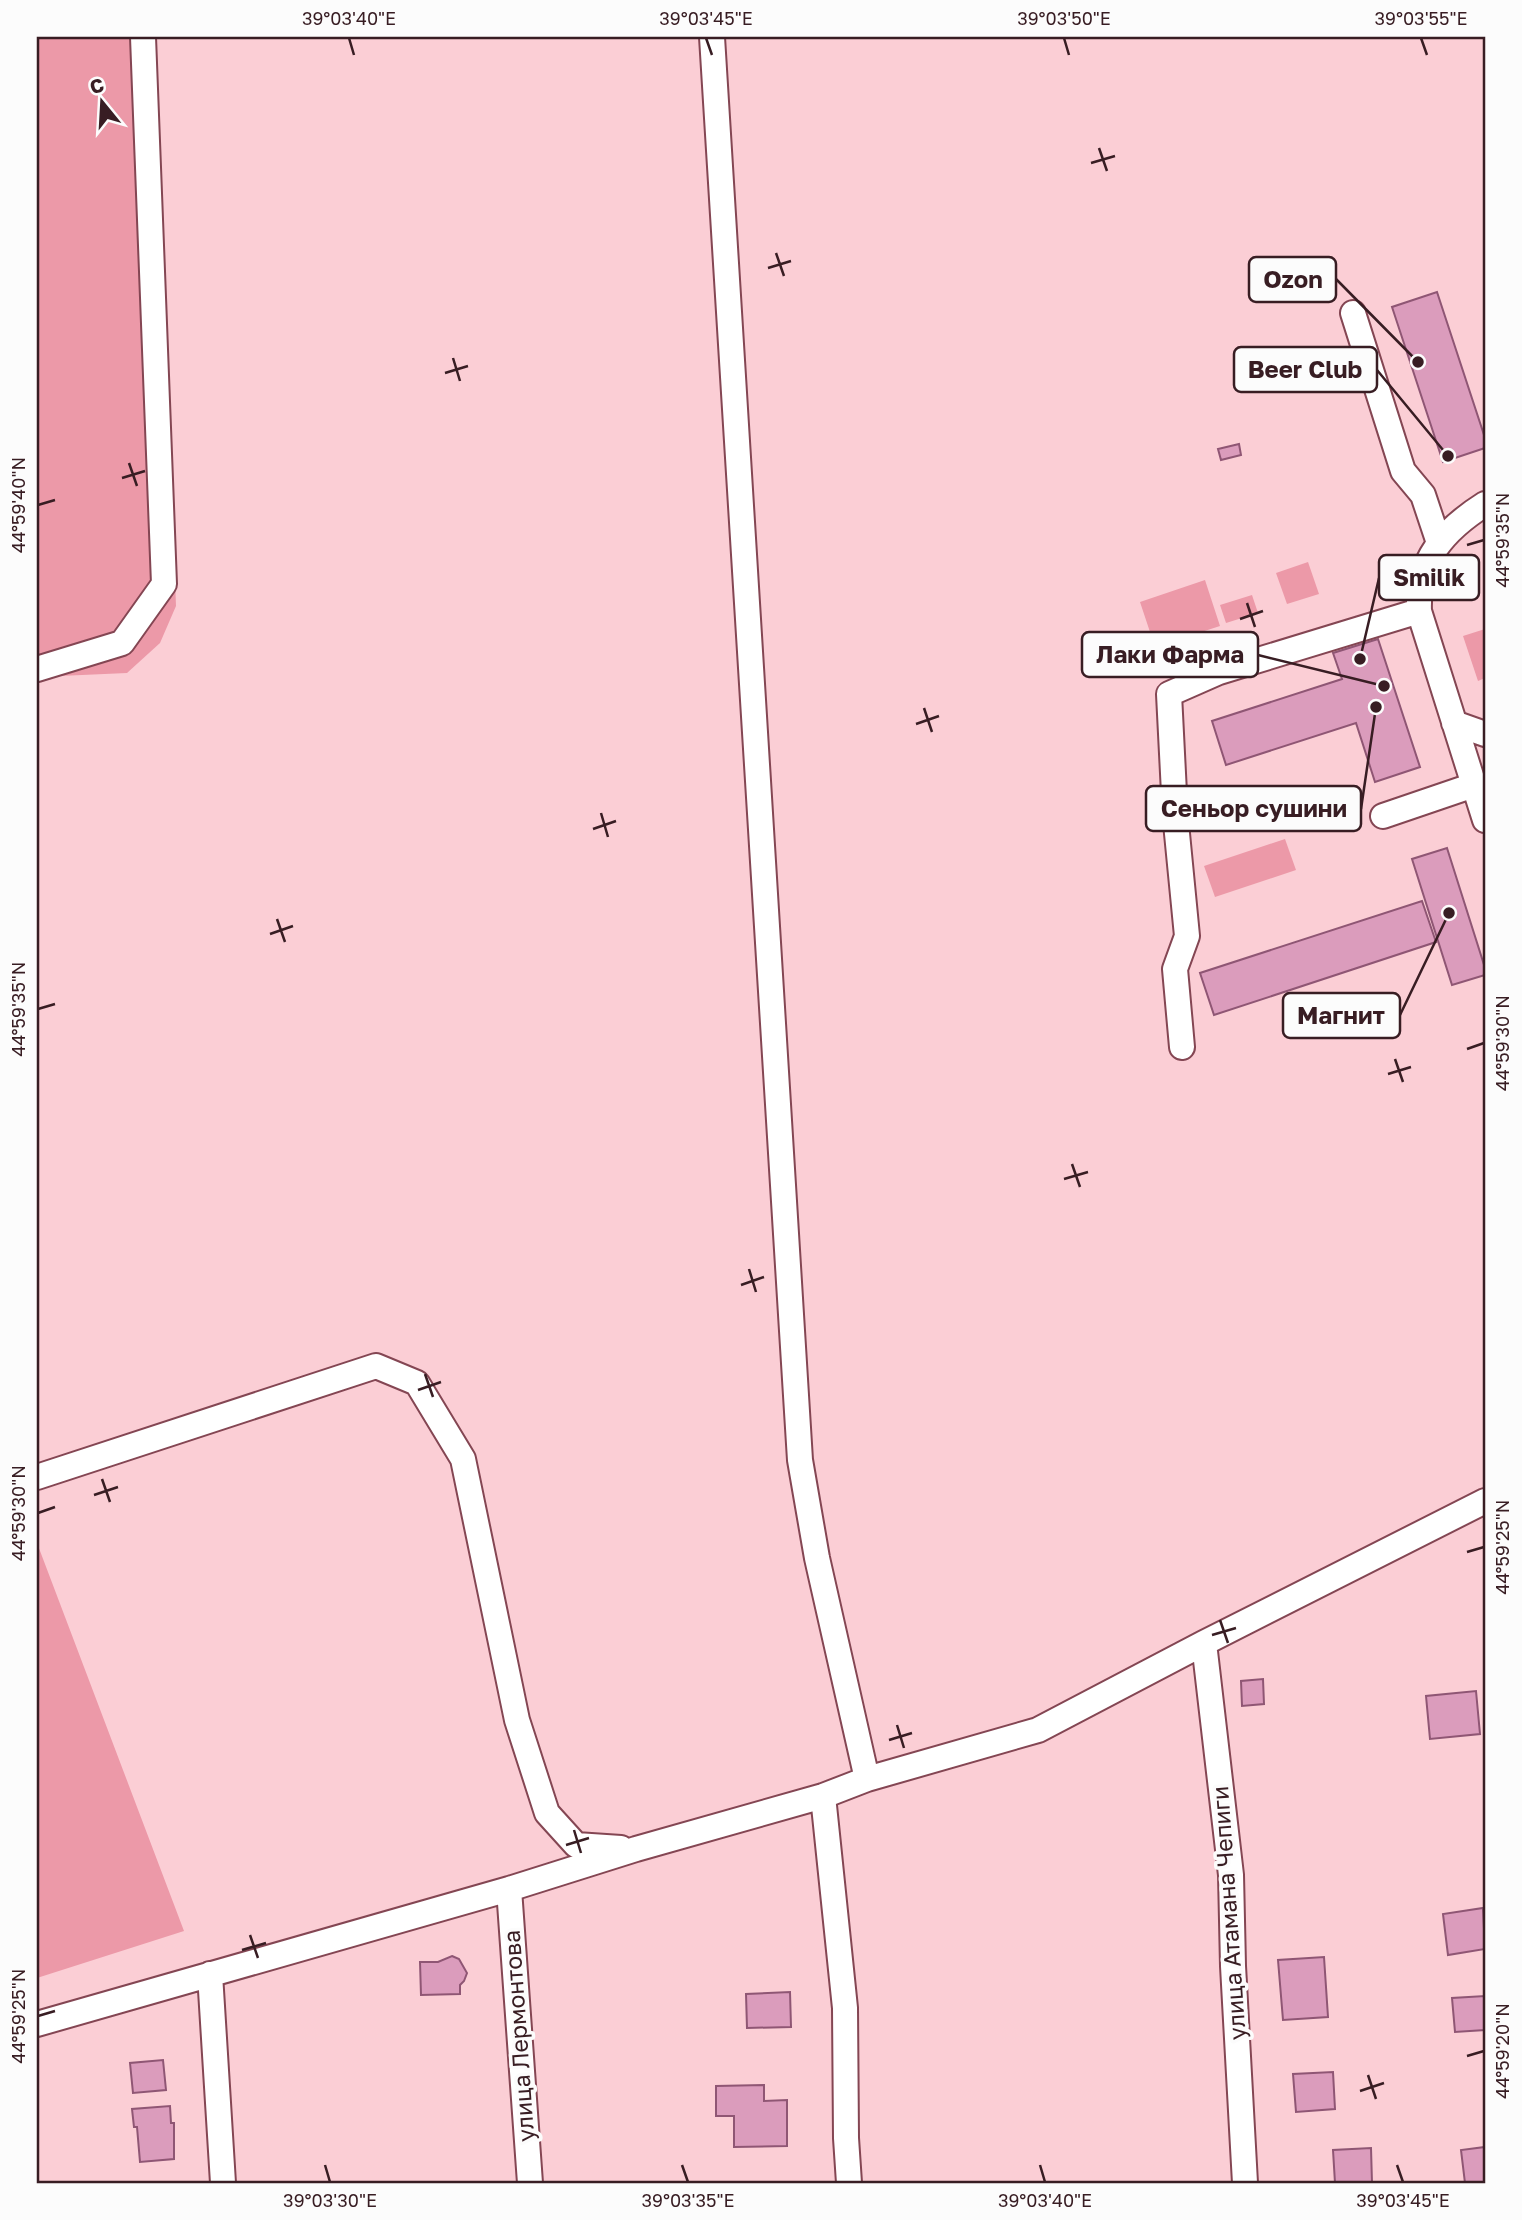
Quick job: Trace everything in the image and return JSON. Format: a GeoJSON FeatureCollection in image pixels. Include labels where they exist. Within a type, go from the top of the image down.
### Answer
{"type":"FeatureCollection","features":[{"type":"Feature","properties":{"kind":"street"},"geometry":{"type":"LineString","coordinates":[[37,669],[122,643],[164,584],[143,37]]}},
{"type":"Feature","properties":{"kind":"street"},"geometry":{"type":"LineString","coordinates":[[712,37],[800,1460],[817,1558],[867,1779]]}},
{"type":"Feature","properties":{"kind":"street"},"geometry":{"type":"LineString","coordinates":[[1353,313],[1403,471],[1423,495],[1439,543]]}},
{"type":"Feature","properties":{"kind":"street"},"geometry":{"type":"LineString","coordinates":[[1485,504],[1460,521],[1439,543],[1427,563],[1418,589],[1419,611],[1485,820]]}},
{"type":"Feature","properties":{"kind":"street"},"geometry":{"type":"LineString","coordinates":[[1182,1047],[1175,969],[1187,936],[1170,744],[1169,694],[1219,672],[1419,611]]}},
{"type":"Feature","properties":{"kind":"street"},"geometry":{"type":"LineString","coordinates":[[1454,723],[1485,734]]}},
{"type":"Feature","properties":{"kind":"street"},"geometry":{"type":"LineString","coordinates":[[1383,816],[1474,785]]}},
{"type":"Feature","properties":{"kind":"street"},"geometry":{"type":"LineString","coordinates":[[37,1477],[376,1366],[416,1382],[463,1459],[517,1720],[547,1813],[576,1845],[636,1849]]}},
{"type":"Feature","properties":{"kind":"street"},"geometry":{"type":"LineString","coordinates":[[37,2025],[823,1796],[867,1779],[1038,1731],[1485,1501]]}},
{"type":"Feature","properties":{"kind":"street","name":"улица Атамана Чепиги"},"geometry":{"type":"LineString","coordinates":[[1205,1643],[1231,1875],[1233,1966],[1245,2183]]}},
{"type":"Feature","properties":{"kind":"street"},"geometry":{"type":"LineString","coordinates":[[823,1796],[845,2008],[849,2183]]}},
{"type":"Feature","properties":{"kind":"street","name":"улица Лермонтова"},"geometry":{"type":"LineString","coordinates":[[509,1888],[530,2183]]}},
{"type":"Feature","properties":{"kind":"street"},"geometry":{"type":"LineString","coordinates":[[210,1974],[223,2183]]}},
{"type":"Feature","properties":{"kind":"shaded area"},"geometry":{"type":"Polygon","coordinates":[[[37,37],[155,37],[176,606],[160,643],[127,673],[37,677],[37,37]]]}},
{"type":"Feature","properties":{"kind":"shaded area"},"geometry":{"type":"Polygon","coordinates":[[[1308,562],[1319,594],[1287,604],[1276,573],[1308,562]]]}},
{"type":"Feature","properties":{"kind":"shaded area"},"geometry":{"type":"Polygon","coordinates":[[[1205,580],[1220,626],[1155,647],[1140,602],[1205,580]]]}},
{"type":"Feature","properties":{"kind":"shaded area"},"geometry":{"type":"Polygon","coordinates":[[[1252,595],[1258,613],[1226,623],[1220,605],[1252,595]]]}},
{"type":"Feature","properties":{"kind":"shaded area"},"geometry":{"type":"Polygon","coordinates":[[[1485,629],[1485,678],[1478,681],[1463,636],[1485,629]]]}},
{"type":"Feature","properties":{"kind":"shaded area"},"geometry":{"type":"Polygon","coordinates":[[[1285,839],[1296,870],[1215,897],[1204,866],[1285,839]]]}},
{"type":"Feature","properties":{"kind":"shaded area"},"geometry":{"type":"Polygon","coordinates":[[[37,1543],[184,1931],[37,1978],[37,1543]]]}},
{"type":"Feature","properties":{"kind":"building"},"geometry":{"type":"Polygon","coordinates":[[[1437,292],[1485,438],[1485,448],[1443,462],[1392,307],[1437,292]]]}},
{"type":"Feature","properties":{"kind":"building"},"geometry":{"type":"Polygon","coordinates":[[[1239,444],[1241,455],[1221,460],[1218,449],[1239,444]]]}},
{"type":"Feature","properties":{"kind":"building"},"geometry":{"type":"Polygon","coordinates":[[[1378,639],[1420,767],[1375,782],[1356,723],[1226,765],[1212,721],[1342,679],[1333,653],[1378,639]]]}},
{"type":"Feature","properties":{"kind":"building"},"geometry":{"type":"Polygon","coordinates":[[[1447,848],[1485,968],[1485,975],[1452,985],[1412,859],[1447,848]]]}},
{"type":"Feature","properties":{"kind":"building"},"geometry":{"type":"Polygon","coordinates":[[[1422,901],[1436,942],[1214,1015],[1200,973],[1422,901]]]}},
{"type":"Feature","properties":{"kind":"building"},"geometry":{"type":"Polygon","coordinates":[[[1263,1679],[1264,1704],[1242,1706],[1241,1681],[1263,1679]]]}},
{"type":"Feature","properties":{"kind":"building"},"geometry":{"type":"Polygon","coordinates":[[[1476,1691],[1480,1734],[1430,1739],[1426,1696],[1476,1691]]]}},
{"type":"Feature","properties":{"kind":"building"},"geometry":{"type":"Polygon","coordinates":[[[1483,1908],[1485,1949],[1448,1955],[1443,1914],[1483,1908]]]}},
{"type":"Feature","properties":{"kind":"building"},"geometry":{"type":"Polygon","coordinates":[[[452,1956],[459,1959],[467,1973],[460,1985],[460,1994],[421,1995],[420,1962],[438,1962],[452,1956]]]}},
{"type":"Feature","properties":{"kind":"building"},"geometry":{"type":"Polygon","coordinates":[[[1324,1957],[1328,2017],[1283,2020],[1278,1960],[1324,1957]]]}},
{"type":"Feature","properties":{"kind":"building"},"geometry":{"type":"Polygon","coordinates":[[[790,1992],[791,2027],[747,2028],[746,1994],[790,1992]]]}},
{"type":"Feature","properties":{"kind":"building"},"geometry":{"type":"Polygon","coordinates":[[[1485,1996],[1485,2030],[1455,2032],[1452,1998],[1485,1996]]]}},
{"type":"Feature","properties":{"kind":"building"},"geometry":{"type":"Polygon","coordinates":[[[163,2060],[166,2090],[133,2093],[130,2063],[163,2060]]]}},
{"type":"Feature","properties":{"kind":"building"},"geometry":{"type":"Polygon","coordinates":[[[1333,2072],[1335,2109],[1296,2112],[1293,2074],[1333,2072]]]}},
{"type":"Feature","properties":{"kind":"building"},"geometry":{"type":"Polygon","coordinates":[[[764,2085],[764,2101],[787,2100],[787,2146],[734,2147],[734,2116],[716,2116],[716,2086],[764,2085]]]}},
{"type":"Feature","properties":{"kind":"building"},"geometry":{"type":"Polygon","coordinates":[[[170,2106],[171,2123],[174,2123],[174,2159],[140,2162],[137,2127],[134,2127],[132,2109],[170,2106]]]}},
{"type":"Feature","properties":{"kind":"building"},"geometry":{"type":"Polygon","coordinates":[[[1485,2147],[1485,2183],[1465,2183],[1461,2150],[1485,2147]]]}},
{"type":"Feature","properties":{"kind":"building"},"geometry":{"type":"Polygon","coordinates":[[[1371,2148],[1372,2183],[1335,2183],[1333,2150],[1371,2148]]]}},
{"type":"Feature","properties":{"kind":"place","name":"Ozon"},"geometry":{"type":"Point","coordinates":[1418,362]}},
{"type":"Feature","properties":{"kind":"place","name":"Beer Club"},"geometry":{"type":"Point","coordinates":[1448,456]}},
{"type":"Feature","properties":{"kind":"place","name":"Smilik"},"geometry":{"type":"Point","coordinates":[1360,659]}},
{"type":"Feature","properties":{"kind":"place","name":"Лаки Фарма"},"geometry":{"type":"Point","coordinates":[1384,686]}},
{"type":"Feature","properties":{"kind":"place","name":"Сеньор сушини"},"geometry":{"type":"Point","coordinates":[1376,707]}},
{"type":"Feature","properties":{"kind":"place","name":"Магнит"},"geometry":{"type":"Point","coordinates":[1449,913]}}]}
